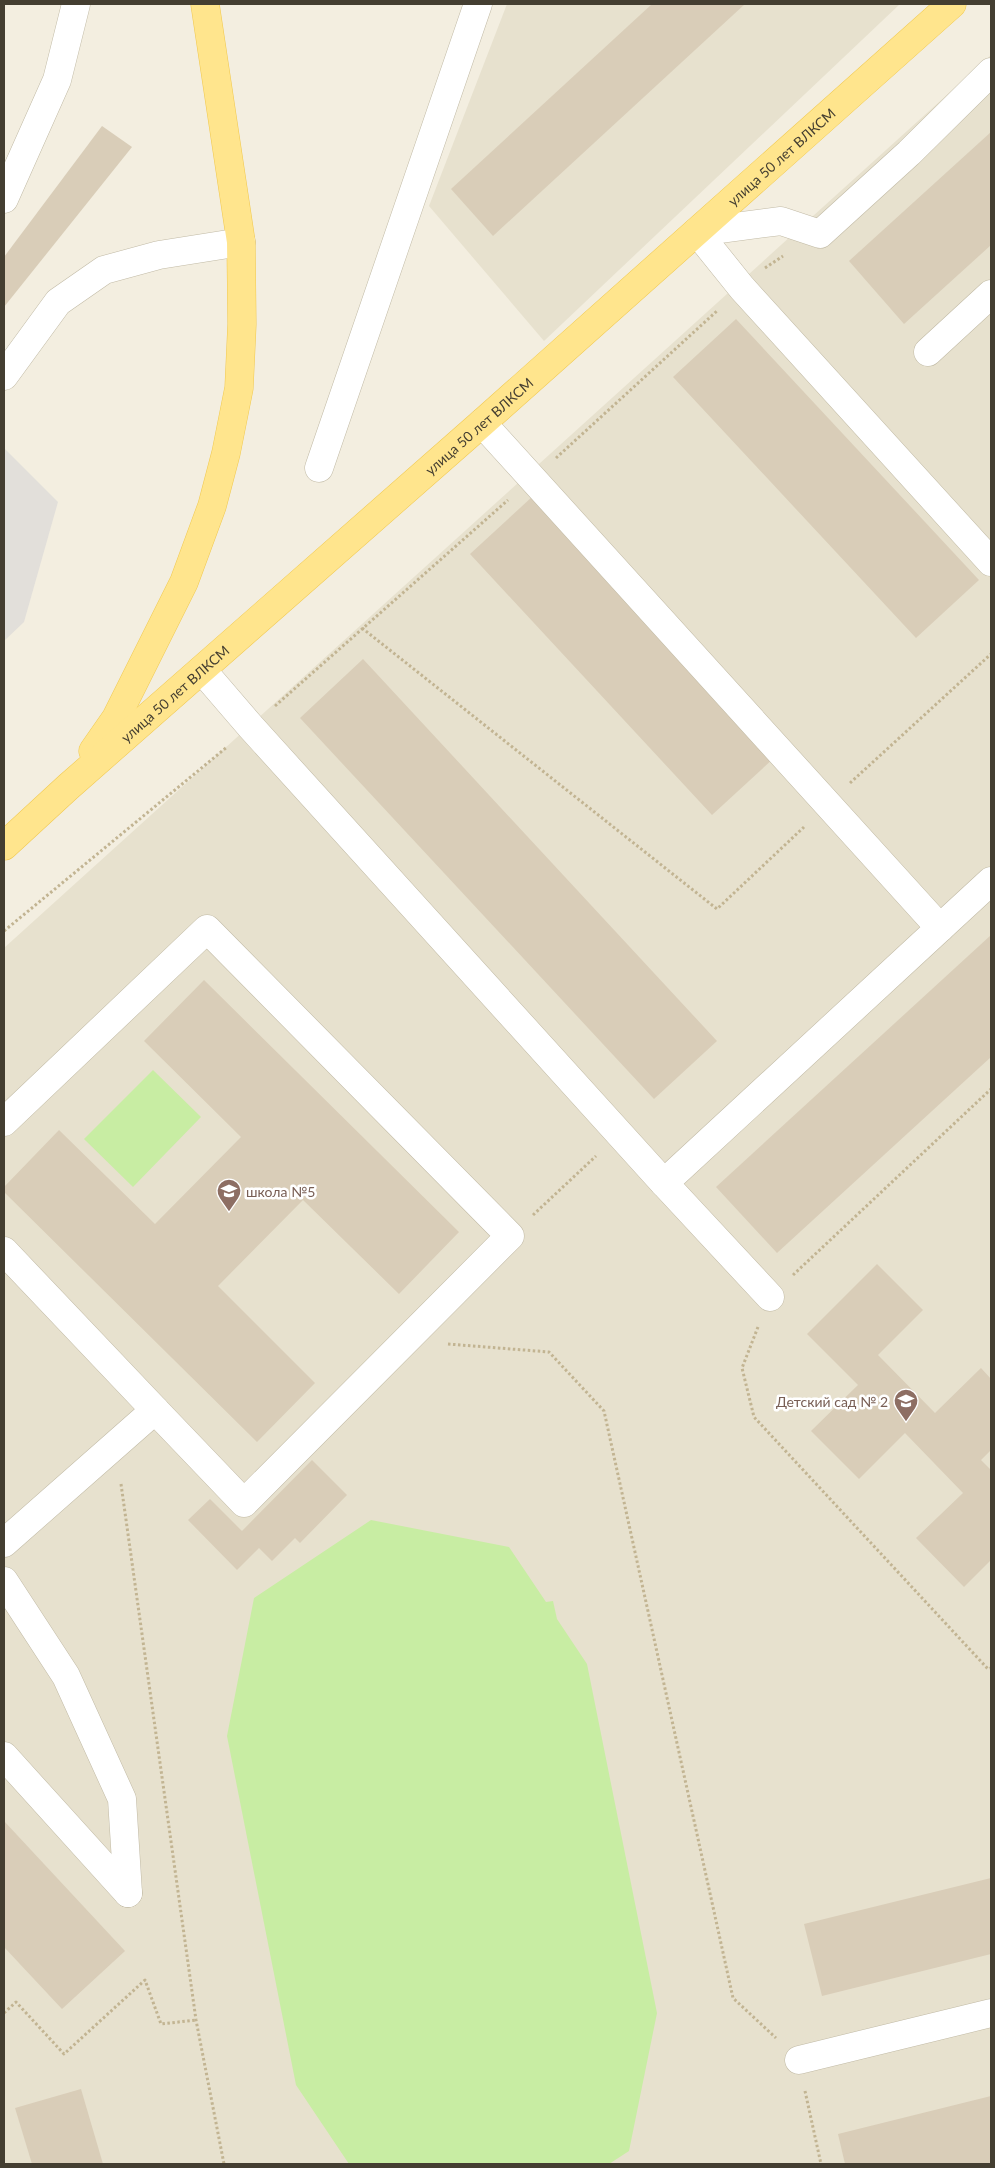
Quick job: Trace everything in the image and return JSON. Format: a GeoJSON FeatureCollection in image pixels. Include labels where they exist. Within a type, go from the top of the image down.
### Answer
{"type":"FeatureCollection","features":[{"type":"Feature","properties":{"kind":"main road"},"geometry":{"type":"LineString","coordinates":[[68,787],[116,718],[147,660],[184,582],[212,506],[226,453],[238,388],[242,324],[241,242],[206,4]]}},
{"type":"Feature","properties":{"kind":"main road","name":"улица 50 лет ВЛКСМ"},"geometry":{"type":"LineString","coordinates":[[4,846],[68,787],[482,423],[952,4]]}},
{"type":"Feature","properties":{"kind":"lane"},"geometry":{"type":"LineString","coordinates":[[4,199],[57,80],[76,4]]}},
{"type":"Feature","properties":{"kind":"lane"},"geometry":{"type":"LineString","coordinates":[[319,468],[478,4]]}},
{"type":"Feature","properties":{"kind":"lane"},"geometry":{"type":"LineString","coordinates":[[697,232],[782,221],[820,234],[909,153],[991,72]]}},
{"type":"Feature","properties":{"kind":"lane"},"geometry":{"type":"LineString","coordinates":[[697,232],[742,288],[991,562]]}},
{"type":"Feature","properties":{"kind":"lane"},"geometry":{"type":"LineString","coordinates":[[4,376],[58,302],[104,270],[158,255],[241,242]]}},
{"type":"Feature","properties":{"kind":"lane"},"geometry":{"type":"LineString","coordinates":[[928,352],[991,294]]}},
{"type":"Feature","properties":{"kind":"lane"},"geometry":{"type":"LineString","coordinates":[[482,423],[940,928]]}},
{"type":"Feature","properties":{"kind":"lane"},"geometry":{"type":"LineString","coordinates":[[202,670],[251,727],[619,1134],[770,1297]]}},
{"type":"Feature","properties":{"kind":"lane"},"geometry":{"type":"LineString","coordinates":[[664,1183],[991,881]]}},
{"type":"Feature","properties":{"kind":"lane"},"geometry":{"type":"LineString","coordinates":[[4,1122],[207,928],[510,1236],[244,1503],[4,1251]]}},
{"type":"Feature","properties":{"kind":"lane"},"geometry":{"type":"LineString","coordinates":[[4,1543],[155,1410]]}},
{"type":"Feature","properties":{"kind":"lane"},"geometry":{"type":"LineString","coordinates":[[4,1581],[66,1676],[122,1799],[128,1893],[4,1756]]}},
{"type":"Feature","properties":{"kind":"lane"},"geometry":{"type":"LineString","coordinates":[[799,2060],[991,2013]]}},
{"type":"Feature","properties":{"kind":"path"},"geometry":{"type":"LineString","coordinates":[[554,460],[742,288]]}},
{"type":"Feature","properties":{"kind":"path"},"geometry":{"type":"LineString","coordinates":[[362,628],[716,909],[991,654]]}},
{"type":"Feature","properties":{"kind":"path"},"geometry":{"type":"LineString","coordinates":[[991,1089],[770,1297],[742,1368],[754,1417],[988,1669],[991,1668]]}},
{"type":"Feature","properties":{"kind":"path"},"geometry":{"type":"LineString","coordinates":[[510,1236],[619,1134]]}},
{"type":"Feature","properties":{"kind":"path"},"geometry":{"type":"LineString","coordinates":[[407,1340],[549,1352],[604,1411],[733,1998],[799,2060],[821,2164]]}},
{"type":"Feature","properties":{"kind":"path"},"geometry":{"type":"LineString","coordinates":[[115,1444],[196,2020],[224,2164]]}},
{"type":"Feature","properties":{"kind":"path"},"geometry":{"type":"LineString","coordinates":[[4,2014],[16,2002],[64,2054],[144,1980],[161,2024],[196,2020]]}},
{"type":"Feature","properties":{"kind":"shaded area"},"geometry":{"type":"Polygon","coordinates":[[[507,4],[900,4],[544,341],[429,206],[507,4]]]}},
{"type":"Feature","properties":{"kind":"shaded area"},"geometry":{"type":"Polygon","coordinates":[[[991,55],[991,2164],[4,2164],[4,948],[991,55]]]}},
{"type":"Feature","properties":{"kind":"shaded area"},"geometry":{"type":"Polygon","coordinates":[[[4,448],[58,502],[24,622],[4,641],[4,448]]]}},
{"type":"Feature","properties":{"kind":"green space"},"geometry":{"type":"Polygon","coordinates":[[[153,1070],[201,1117],[133,1187],[84,1139],[153,1070]]]}},
{"type":"Feature","properties":{"kind":"green space"},"geometry":{"type":"Polygon","coordinates":[[[371,1520],[509,1547],[546,1602],[553,1601],[557,1619],[587,1664],[657,2013],[629,2151],[609,2164],[349,2164],[296,2085],[227,1736],[254,1598],[371,1520]]]}},
{"type":"Feature","properties":{"kind":"building"},"geometry":{"type":"Polygon","coordinates":[[[652,4],[745,4],[493,236],[451,189],[652,4]]]}},
{"type":"Feature","properties":{"kind":"building"},"geometry":{"type":"Polygon","coordinates":[[[102,126],[132,147],[4,307],[4,257],[102,126]]]}},
{"type":"Feature","properties":{"kind":"building"},"geometry":{"type":"Polygon","coordinates":[[[991,132],[991,245],[904,324],[849,261],[991,132]]]}},
{"type":"Feature","properties":{"kind":"building"},"geometry":{"type":"Polygon","coordinates":[[[736,319],[979,580],[916,638],[673,377],[736,319]]]}},
{"type":"Feature","properties":{"kind":"building"},"geometry":{"type":"Polygon","coordinates":[[[533,496],[775,757],[712,815],[470,554],[533,496]]]}},
{"type":"Feature","properties":{"kind":"building"},"geometry":{"type":"Polygon","coordinates":[[[363,659],[717,1041],[654,1099],[300,718],[363,659]]]}},
{"type":"Feature","properties":{"kind":"building"},"geometry":{"type":"Polygon","coordinates":[[[991,935],[991,1057],[777,1253],[716,1187],[991,935]]]}},
{"type":"Feature","properties":{"kind":"building","name":"школа №5"},"geometry":{"type":"Polygon","coordinates":[[[204,980],[459,1232],[399,1294],[303,1200],[218,1286],[315,1383],[257,1442],[4,1192],[4,1187],[59,1130],[155,1224],[241,1137],[144,1041],[204,980]]]}},
{"type":"Feature","properties":{"kind":"building","name":"Детский сад № 2"},"geometry":{"type":"Polygon","coordinates":[[[877,1264],[923,1310],[878,1355],[935,1413],[981,1368],[991,1379],[991,1450],[981,1460],[991,1470],[991,1560],[964,1587],[916,1538],[963,1493],[905,1433],[859,1479],[811,1431],[858,1385],[807,1334],[877,1264]]]}},
{"type":"Feature","properties":{"kind":"building"},"geometry":{"type":"Polygon","coordinates":[[[312,1460],[347,1495],[300,1543],[295,1538],[272,1561],[259,1548],[237,1570],[188,1520],[210,1499],[242,1531],[312,1460]]]}},
{"type":"Feature","properties":{"kind":"building"},"geometry":{"type":"Polygon","coordinates":[[[4,1821],[125,1951],[62,2009],[4,1947],[4,1821]]]}},
{"type":"Feature","properties":{"kind":"building"},"geometry":{"type":"Polygon","coordinates":[[[991,1878],[991,1954],[822,1996],[804,1924],[991,1878]]]}},
{"type":"Feature","properties":{"kind":"building"},"geometry":{"type":"Polygon","coordinates":[[[81,2089],[103,2164],[32,2164],[15,2108],[81,2089]]]}},
{"type":"Feature","properties":{"kind":"building"},"geometry":{"type":"Polygon","coordinates":[[[991,2096],[991,2164],[845,2164],[838,2134],[991,2096]]]}},
{"type":"Feature","properties":{"kind":"place","name":"школа №5"},"geometry":{"type":"Point","coordinates":[229,1212]}},
{"type":"Feature","properties":{"kind":"place","name":"Детский сад № 2"},"geometry":{"type":"Point","coordinates":[906,1422]}}]}
